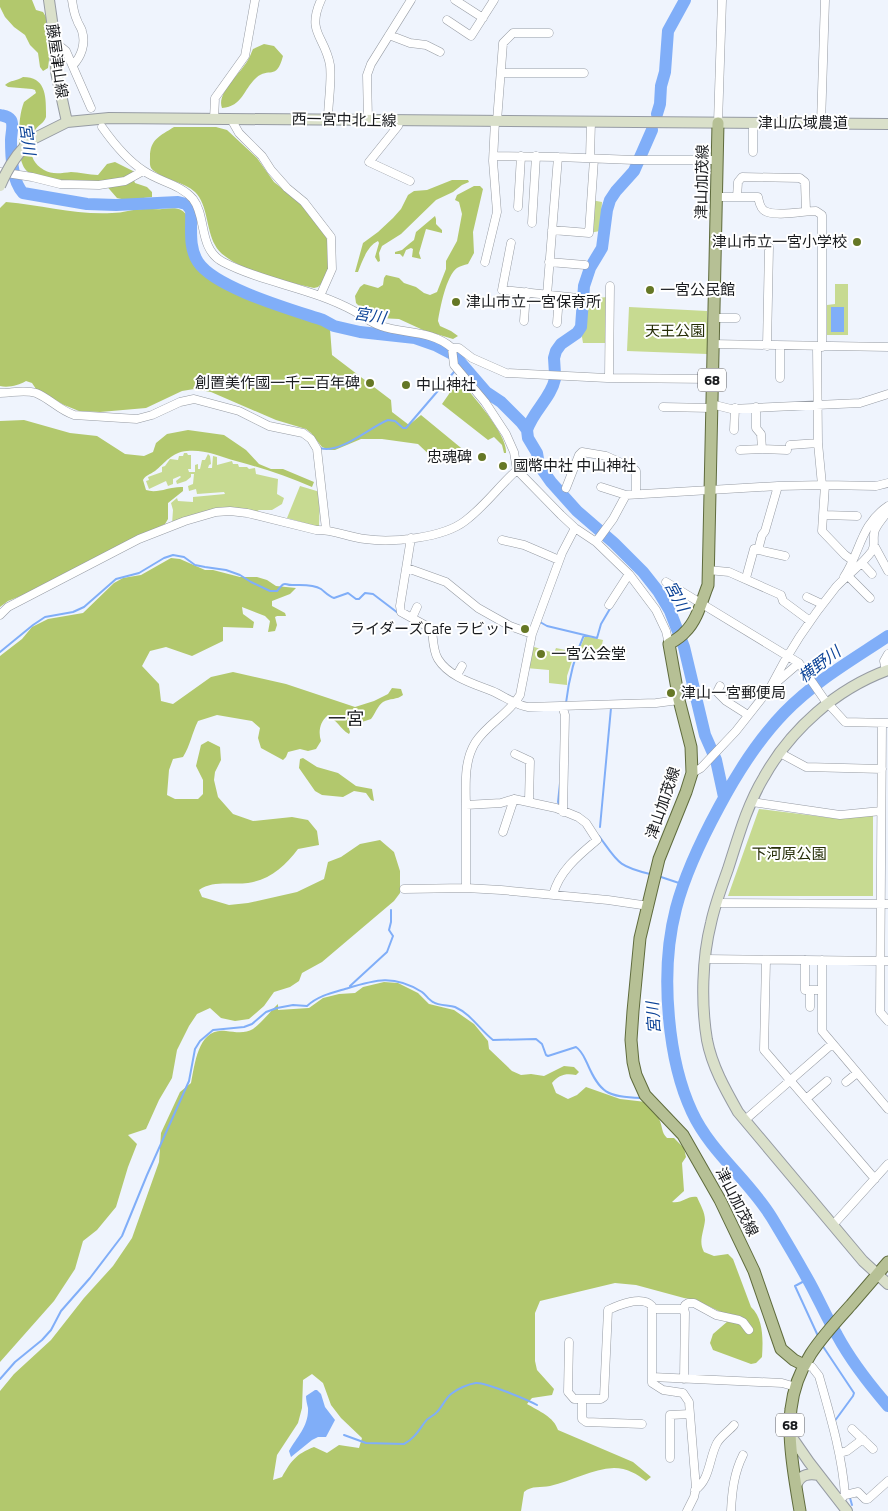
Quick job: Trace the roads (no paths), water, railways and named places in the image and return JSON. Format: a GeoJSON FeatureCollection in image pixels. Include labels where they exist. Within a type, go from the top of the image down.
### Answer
{"type":"FeatureCollection","features":[{"type":"Feature","properties":{"kind":"main road","name":"藤屋津山線"},"geometry":{"type":"LineString","coordinates":[[49,0],[55,42],[56,72],[67,122]]}},
{"type":"Feature","properties":{"kind":"main road","name":"西一宮中北上線"},"geometry":{"type":"LineString","coordinates":[[0,186],[14,158],[33,139],[67,122],[109,118],[718,123]]}},
{"type":"Feature","properties":{"kind":"main road","name":"津山広域農道"},"geometry":{"type":"LineString","coordinates":[[718,123],[888,124]]}},
{"type":"Feature","properties":{"kind":"main road","name":"津山加茂線"},"geometry":{"type":"LineString","coordinates":[[718,123],[708,585],[701,604],[685,633],[672,642],[679,700],[696,771],[659,859],[640,938],[633,1011],[632,1050],[636,1074],[641,1088],[648,1099],[673,1124],[687,1142],[720,1200],[754,1271],[781,1349],[794,1360],[804,1365]]}},
{"type":"Feature","properties":{"kind":"main road"},"geometry":{"type":"LineString","coordinates":[[887,671],[857,684],[826,701],[796,732],[764,776],[752,802],[710,923],[705,959],[704,1007],[707,1040],[713,1064],[726,1091],[745,1120],[877,1275],[888,1284]]}},
{"type":"Feature","properties":{"kind":"main road","name":"68"},"geometry":{"type":"LineString","coordinates":[[800,1511],[791,1436],[791,1408],[796,1387],[804,1365],[816,1344],[888,1262]]}},
{"type":"Feature","properties":{"kind":"main road"},"geometry":{"type":"LineString","coordinates":[[791,1436],[819,1475],[842,1498],[847,1511]]}},
{"type":"Feature","properties":{"kind":"main road"},"geometry":{"type":"LineString","coordinates":[[796,1486],[798,1480],[805,1475],[819,1475]]}},
{"type":"Feature","properties":{"kind":"street"},"geometry":{"type":"LineString","coordinates":[[72,0],[75,17],[83,32],[82,52],[73,65]]}},
{"type":"Feature","properties":{"kind":"street"},"geometry":{"type":"LineString","coordinates":[[214,119],[216,98],[245,56],[254,0]]}},
{"type":"Feature","properties":{"kind":"street"},"geometry":{"type":"LineString","coordinates":[[319,0],[314,21],[316,32],[327,51],[330,67],[328,119]]}},
{"type":"Feature","properties":{"kind":"street"},"geometry":{"type":"LineString","coordinates":[[368,120],[367,75],[371,64],[411,0]]}},
{"type":"Feature","properties":{"kind":"street"},"geometry":{"type":"LineString","coordinates":[[455,0],[483,18]]}},
{"type":"Feature","properties":{"kind":"street"},"geometry":{"type":"LineString","coordinates":[[447,20],[471,36],[494,0]]}},
{"type":"Feature","properties":{"kind":"street"},"geometry":{"type":"LineString","coordinates":[[718,123],[722,0]]}},
{"type":"Feature","properties":{"kind":"street"},"geometry":{"type":"LineString","coordinates":[[821,123],[825,0]]}},
{"type":"Feature","properties":{"kind":"street"},"geometry":{"type":"LineString","coordinates":[[485,262],[496,212],[494,156],[503,43],[513,33],[549,33]]}},
{"type":"Feature","properties":{"kind":"street"},"geometry":{"type":"LineString","coordinates":[[389,35],[410,43],[426,45],[440,52]]}},
{"type":"Feature","properties":{"kind":"street"},"geometry":{"type":"LineString","coordinates":[[55,42],[66,51],[91,108]]}},
{"type":"Feature","properties":{"kind":"street"},"geometry":{"type":"LineString","coordinates":[[501,73],[584,73]]}},
{"type":"Feature","properties":{"kind":"street"},"geometry":{"type":"LineString","coordinates":[[231,119],[240,133],[262,156],[271,170],[287,188],[304,202],[331,237],[332,269],[320,296]]}},
{"type":"Feature","properties":{"kind":"street"},"geometry":{"type":"LineString","coordinates":[[400,120],[398,126],[369,162],[410,181]]}},
{"type":"Feature","properties":{"kind":"street"},"geometry":{"type":"LineString","coordinates":[[552,230],[589,233],[592,159],[590,122]]}},
{"type":"Feature","properties":{"kind":"street"},"geometry":{"type":"LineString","coordinates":[[753,123],[753,152]]}},
{"type":"Feature","properties":{"kind":"street"},"geometry":{"type":"LineString","coordinates":[[102,127],[122,152],[144,171],[179,188],[194,202],[198,209],[204,235],[214,254],[221,261],[266,281],[320,296],[348,308],[380,326],[420,333],[447,344],[452,349],[454,366],[485,402],[506,434],[514,452],[517,470],[575,528],[596,542],[629,574],[656,610],[672,642]]}},
{"type":"Feature","properties":{"kind":"street"},"geometry":{"type":"LineString","coordinates":[[494,156],[718,160]]}},
{"type":"Feature","properties":{"kind":"street"},"geometry":{"type":"LineString","coordinates":[[518,207],[521,156]]}},
{"type":"Feature","properties":{"kind":"street"},"geometry":{"type":"LineString","coordinates":[[532,223],[536,156]]}},
{"type":"Feature","properties":{"kind":"street"},"geometry":{"type":"LineString","coordinates":[[547,294],[558,157]]}},
{"type":"Feature","properties":{"kind":"street"},"geometry":{"type":"LineString","coordinates":[[4,173],[60,184],[99,185],[125,181],[144,171]]}},
{"type":"Feature","properties":{"kind":"street"},"geometry":{"type":"LineString","coordinates":[[737,197],[738,182],[742,177],[800,178],[805,182],[806,211]]}},
{"type":"Feature","properties":{"kind":"street"},"geometry":{"type":"LineString","coordinates":[[717,197],[758,197],[765,212],[816,211],[822,215],[817,404],[818,443],[824,485],[822,531],[852,560]]}},
{"type":"Feature","properties":{"kind":"street"},"geometry":{"type":"LineString","coordinates":[[716,242],[763,243],[768,248],[767,346]]}},
{"type":"Feature","properties":{"kind":"street"},"geometry":{"type":"LineString","coordinates":[[511,243],[502,290],[578,298]]}},
{"type":"Feature","properties":{"kind":"street"},"geometry":{"type":"LineString","coordinates":[[549,262],[585,265]]}},
{"type":"Feature","properties":{"kind":"street"},"geometry":{"type":"LineString","coordinates":[[609,377],[610,286]]}},
{"type":"Feature","properties":{"kind":"street"},"geometry":{"type":"LineString","coordinates":[[524,321],[526,292]]}},
{"type":"Feature","properties":{"kind":"street"},"geometry":{"type":"LineString","coordinates":[[557,324],[559,296]]}},
{"type":"Feature","properties":{"kind":"street"},"geometry":{"type":"LineString","coordinates":[[713,318],[736,318]]}},
{"type":"Feature","properties":{"kind":"street"},"geometry":{"type":"LineString","coordinates":[[712,344],[888,347]]}},
{"type":"Feature","properties":{"kind":"street"},"geometry":{"type":"LineString","coordinates":[[780,346],[780,378]]}},
{"type":"Feature","properties":{"kind":"street"},"geometry":{"type":"LineString","coordinates":[[452,349],[458,348],[472,358],[506,373],[712,379]]}},
{"type":"Feature","properties":{"kind":"street"},"geometry":{"type":"LineString","coordinates":[[0,392],[20,391],[36,393],[65,412],[74,415],[137,418],[152,415],[180,402],[194,399],[239,410],[269,426],[303,433],[311,439],[317,449],[326,530]]}},
{"type":"Feature","properties":{"kind":"street"},"geometry":{"type":"LineString","coordinates":[[663,408],[711,406],[735,408],[860,403],[888,394]]}},
{"type":"Feature","properties":{"kind":"street"},"geometry":{"type":"LineString","coordinates":[[756,407],[756,428],[761,434],[762,449]]}},
{"type":"Feature","properties":{"kind":"street"},"geometry":{"type":"LineString","coordinates":[[734,430],[735,408]]}},
{"type":"Feature","properties":{"kind":"street"},"geometry":{"type":"LineString","coordinates":[[740,450],[788,448],[818,443]]}},
{"type":"Feature","properties":{"kind":"street"},"geometry":{"type":"LineString","coordinates":[[566,488],[582,452],[606,456],[634,468],[636,471],[636,494]]}},
{"type":"Feature","properties":{"kind":"street"},"geometry":{"type":"LineString","coordinates":[[0,614],[132,543],[216,512],[247,513],[316,530],[326,530],[365,539],[410,538],[441,532],[464,522],[517,470]]}},
{"type":"Feature","properties":{"kind":"street"},"geometry":{"type":"LineString","coordinates":[[601,487],[626,495],[778,486],[876,486],[888,483]]}},
{"type":"Feature","properties":{"kind":"street"},"geometry":{"type":"LineString","coordinates":[[758,550],[762,535],[766,531],[778,486]]}},
{"type":"Feature","properties":{"kind":"street"},"geometry":{"type":"LineString","coordinates":[[596,542],[608,527],[626,495]]}},
{"type":"Feature","properties":{"kind":"street"},"geometry":{"type":"LineString","coordinates":[[839,585],[848,571],[873,518],[888,506]]}},
{"type":"Feature","properties":{"kind":"street"},"geometry":{"type":"LineString","coordinates":[[696,771],[724,743],[770,688],[810,620],[839,585],[862,563],[874,543],[876,528],[888,511]]}},
{"type":"Feature","properties":{"kind":"street"},"geometry":{"type":"LineString","coordinates":[[824,515],[857,516]]}},
{"type":"Feature","properties":{"kind":"street"},"geometry":{"type":"LineString","coordinates":[[466,888],[466,779],[471,750],[485,730],[514,704],[522,688],[532,634],[559,560],[575,528]]}},
{"type":"Feature","properties":{"kind":"street"},"geometry":{"type":"LineString","coordinates":[[864,534],[874,543],[888,571]]}},
{"type":"Feature","properties":{"kind":"street"},"geometry":{"type":"LineString","coordinates":[[410,538],[400,606],[401,612],[432,629],[432,631]]}},
{"type":"Feature","properties":{"kind":"street"},"geometry":{"type":"LineString","coordinates":[[502,540],[524,544],[559,560]]}},
{"type":"Feature","properties":{"kind":"street"},"geometry":{"type":"LineString","coordinates":[[746,578],[754,549],[785,556]]}},
{"type":"Feature","properties":{"kind":"street"},"geometry":{"type":"LineString","coordinates":[[862,563],[872,574]]}},
{"type":"Feature","properties":{"kind":"street"},"geometry":{"type":"LineString","coordinates":[[407,568],[446,582],[478,608],[510,626],[532,634]]}},
{"type":"Feature","properties":{"kind":"street"},"geometry":{"type":"LineString","coordinates":[[708,570],[721,570],[746,578],[754,584],[781,595],[783,601],[810,620]]}},
{"type":"Feature","properties":{"kind":"street"},"geometry":{"type":"LineString","coordinates":[[609,605],[629,574]]}},
{"type":"Feature","properties":{"kind":"street"},"geometry":{"type":"LineString","coordinates":[[849,576],[870,598]]}},
{"type":"Feature","properties":{"kind":"street"},"geometry":{"type":"LineString","coordinates":[[666,582],[788,655],[800,665],[826,701],[845,722],[885,723],[882,769],[885,783],[881,811],[885,838],[884,961],[880,1012],[888,1021]]}},
{"type":"Feature","properties":{"kind":"street"},"geometry":{"type":"LineString","coordinates":[[807,597],[822,604]]}},
{"type":"Feature","properties":{"kind":"street"},"geometry":{"type":"LineString","coordinates":[[412,618],[417,607]]}},
{"type":"Feature","properties":{"kind":"street"},"geometry":{"type":"LineString","coordinates":[[437,620],[432,631],[434,649],[438,659],[446,668],[474,685],[493,691],[520,706],[656,703],[679,700]]}},
{"type":"Feature","properties":{"kind":"street"},"geometry":{"type":"LineString","coordinates":[[887,671],[884,661],[888,654]]}},
{"type":"Feature","properties":{"kind":"street"},"geometry":{"type":"LineString","coordinates":[[770,688],[800,665]]}},
{"type":"Feature","properties":{"kind":"street"},"geometry":{"type":"LineString","coordinates":[[456,675],[462,666]]}},
{"type":"Feature","properties":{"kind":"street"},"geometry":{"type":"LineString","coordinates":[[720,686],[717,692],[748,715]]}},
{"type":"Feature","properties":{"kind":"street"},"geometry":{"type":"LineString","coordinates":[[562,706],[565,715],[563,809]]}},
{"type":"Feature","properties":{"kind":"street"},"geometry":{"type":"LineString","coordinates":[[780,752],[806,768],[882,769]]}},
{"type":"Feature","properties":{"kind":"street"},"geometry":{"type":"LineString","coordinates":[[515,754],[530,761],[529,801]]}},
{"type":"Feature","properties":{"kind":"street"},"geometry":{"type":"LineString","coordinates":[[466,805],[501,803],[514,799],[529,801],[563,809],[586,823],[597,840],[566,869],[554,887],[552,895]]}},
{"type":"Feature","properties":{"kind":"street"},"geometry":{"type":"LineString","coordinates":[[503,832],[514,799]]}},
{"type":"Feature","properties":{"kind":"street"},"geometry":{"type":"LineString","coordinates":[[752,802],[840,815],[881,811]]}},
{"type":"Feature","properties":{"kind":"street"},"geometry":{"type":"LineString","coordinates":[[404,890],[466,888],[608,900],[648,906]]}},
{"type":"Feature","properties":{"kind":"street"},"geometry":{"type":"LineString","coordinates":[[717,903],[884,904]]}},
{"type":"Feature","properties":{"kind":"street"},"geometry":{"type":"LineString","coordinates":[[705,959],[884,961]]}},
{"type":"Feature","properties":{"kind":"street"},"geometry":{"type":"LineString","coordinates":[[766,960],[764,1050],[875,1179]]}},
{"type":"Feature","properties":{"kind":"street"},"geometry":{"type":"LineString","coordinates":[[805,960],[805,990],[822,990]]}},
{"type":"Feature","properties":{"kind":"street"},"geometry":{"type":"LineString","coordinates":[[822,960],[822,1031],[888,1109]]}},
{"type":"Feature","properties":{"kind":"street"},"geometry":{"type":"LineString","coordinates":[[805,970],[822,970]]}},
{"type":"Feature","properties":{"kind":"street"},"geometry":{"type":"LineString","coordinates":[[810,990],[810,1007]]}},
{"type":"Feature","properties":{"kind":"street"},"geometry":{"type":"LineString","coordinates":[[745,1120],[832,1044]]}},
{"type":"Feature","properties":{"kind":"street"},"geometry":{"type":"LineString","coordinates":[[846,1082],[857,1073]]}},
{"type":"Feature","properties":{"kind":"street"},"geometry":{"type":"LineString","coordinates":[[806,1099],[827,1081]]}},
{"type":"Feature","properties":{"kind":"street"},"geometry":{"type":"LineString","coordinates":[[834,1225],[888,1164]]}},
{"type":"Feature","properties":{"kind":"street"},"geometry":{"type":"LineString","coordinates":[[570,1342],[568,1392],[574,1398],[600,1399],[604,1397],[608,1310],[626,1302],[647,1302],[650,1304],[652,1309],[652,1383],[663,1390],[683,1393],[689,1402],[695,1490],[688,1511]]}},
{"type":"Feature","properties":{"kind":"street"},"geometry":{"type":"LineString","coordinates":[[684,1379],[686,1316],[684,1311],[688,1303],[694,1303],[716,1315],[739,1320],[749,1330]]}},
{"type":"Feature","properties":{"kind":"street"},"geometry":{"type":"LineString","coordinates":[[652,1309],[681,1309],[684,1311]]}},
{"type":"Feature","properties":{"kind":"street"},"geometry":{"type":"LineString","coordinates":[[804,1365],[812,1367],[819,1376],[840,1453],[842,1498],[858,1492],[865,1499],[868,1499],[888,1481]]}},
{"type":"Feature","properties":{"kind":"street"},"geometry":{"type":"LineString","coordinates":[[652,1377],[782,1383],[796,1387]]}},
{"type":"Feature","properties":{"kind":"street"},"geometry":{"type":"LineString","coordinates":[[582,1399],[582,1419],[586,1422],[642,1424]]}},
{"type":"Feature","properties":{"kind":"street"},"geometry":{"type":"LineString","coordinates":[[670,1458],[670,1415],[690,1414]]}},
{"type":"Feature","properties":{"kind":"street"},"geometry":{"type":"LineString","coordinates":[[695,1490],[702,1485],[705,1479],[717,1444],[734,1426]]}},
{"type":"Feature","properties":{"kind":"street"},"geometry":{"type":"LineString","coordinates":[[852,1429],[874,1449]]}},
{"type":"Feature","properties":{"kind":"street"},"geometry":{"type":"LineString","coordinates":[[840,1453],[847,1451],[863,1439]]}},
{"type":"Feature","properties":{"kind":"street"},"geometry":{"type":"LineString","coordinates":[[731,1511],[737,1467],[743,1455]]}},
{"type":"Feature","properties":{"kind":"water"},"geometry":{"type":"Polygon","coordinates":[[[831,307],[844,307],[844,332],[831,332],[831,307]]]}},
{"type":"Feature","properties":{"kind":"water"},"geometry":{"type":"Polygon","coordinates":[[[315,1390],[321,1394],[325,1407],[335,1420],[326,1437],[318,1437],[312,1440],[291,1457],[289,1451],[307,1420],[306,1396],[315,1390]]]}},
{"type":"Feature","properties":{"kind":"waterway"},"geometry":{"type":"LineString","coordinates":[[657,114],[665,72],[668,31],[685,0]]}},
{"type":"Feature","properties":{"kind":"waterway","name":"宮川"},"geometry":{"type":"LineString","coordinates":[[0,115],[6,116],[12,122],[11,147],[13,168],[16,182],[23,193],[87,204],[116,205],[178,202],[186,204],[191,210],[191,237],[195,256],[207,272],[220,281],[256,297],[323,320],[334,326],[360,332],[415,338],[435,345],[454,355],[486,392],[501,402],[521,422],[527,430],[528,438],[537,453],[539,465],[551,482],[577,511],[614,543],[643,572],[658,591],[670,611],[684,647],[705,735],[716,760],[724,797]]}},
{"type":"Feature","properties":{"kind":"waterway"},"geometry":{"type":"LineString","coordinates":[[555,374],[554,358],[556,351],[561,344],[577,333],[581,327],[584,286],[590,268],[602,248],[610,200],[634,171],[652,130]]}},
{"type":"Feature","properties":{"kind":"waterway"},"geometry":{"type":"LineString","coordinates":[[320,448],[336,448],[388,420],[395,421],[403,428],[406,428],[454,372]]}},
{"type":"Feature","properties":{"kind":"waterway"},"geometry":{"type":"LineString","coordinates":[[527,430],[533,417],[550,392],[555,379]]}},
{"type":"Feature","properties":{"kind":"waterway"},"geometry":{"type":"LineString","coordinates":[[0,652],[45,617],[73,612],[84,607],[116,579],[139,573],[164,558],[173,555],[184,557],[195,565],[226,570],[240,575],[270,591],[277,591],[285,584],[315,586],[334,598],[348,593],[356,599],[359,599],[365,593],[373,594],[398,613]]}},
{"type":"Feature","properties":{"kind":"waterway"},"geometry":{"type":"LineString","coordinates":[[540,622],[547,626],[597,638],[601,624],[611,607]]}},
{"type":"Feature","properties":{"kind":"waterway"},"geometry":{"type":"LineString","coordinates":[[566,703],[572,668],[584,635]]}},
{"type":"Feature","properties":{"kind":"waterway","name":"宮川"},"geometry":{"type":"LineString","coordinates":[[888,636],[834,671],[796,701],[756,746],[740,770],[705,834],[683,884],[671,933],[667,988],[674,1054],[679,1078],[692,1112],[709,1141],[763,1204],[803,1270],[848,1354],[888,1406]]}},
{"type":"Feature","properties":{"kind":"waterway"},"geometry":{"type":"LineString","coordinates":[[600,827],[611,708]]}},
{"type":"Feature","properties":{"kind":"waterway"},"geometry":{"type":"LineString","coordinates":[[560,783],[558,802],[560,807]]}},
{"type":"Feature","properties":{"kind":"waterway"},"geometry":{"type":"LineString","coordinates":[[599,836],[619,862],[650,874]]}},
{"type":"Feature","properties":{"kind":"waterway"},"geometry":{"type":"LineString","coordinates":[[661,877],[682,884]]}},
{"type":"Feature","properties":{"kind":"waterway"},"geometry":{"type":"LineString","coordinates":[[350,986],[387,952],[393,936],[389,930],[391,910]]}},
{"type":"Feature","properties":{"kind":"waterway"},"geometry":{"type":"LineString","coordinates":[[0,1379],[15,1362],[51,1330],[61,1311],[90,1278],[122,1236],[189,1081],[195,1049],[200,1041],[213,1030],[244,1027],[252,1024],[266,1012],[277,1008],[293,1005],[307,1006],[320,997],[335,992],[375,981],[393,981],[412,986],[435,1003],[461,1010],[493,1040],[536,1039],[542,1044],[548,1056],[576,1047],[583,1054],[596,1081],[606,1091],[620,1096],[641,1098]]}},
{"type":"Feature","properties":{"kind":"waterway"},"geometry":{"type":"LineString","coordinates":[[808,1279],[795,1286],[818,1336]]}},
{"type":"Feature","properties":{"kind":"waterway"},"geometry":{"type":"LineString","coordinates":[[822,1345],[854,1393],[834,1422]]}},
{"type":"Feature","properties":{"kind":"waterway"},"geometry":{"type":"LineString","coordinates":[[344,1435],[366,1443],[404,1444],[413,1437],[426,1420],[436,1413],[451,1394],[456,1390],[476,1383],[497,1388],[537,1405]]}},
{"type":"Feature","properties":{"kind":"waterway"},"geometry":{"type":"LineString","coordinates":[[850,1498],[852,1505]]}},
{"type":"Feature","properties":{"kind":"place","name":"津山市立一宮小学校"},"geometry":{"type":"Point","coordinates":[857,242]}},
{"type":"Feature","properties":{"kind":"place","name":"一宮公民館"},"geometry":{"type":"Point","coordinates":[650,290]}},
{"type":"Feature","properties":{"kind":"place","name":"津山市立一宮保育所"},"geometry":{"type":"Point","coordinates":[456,302]}},
{"type":"Feature","properties":{"kind":"place","name":"創置美作國一千二百年碑"},"geometry":{"type":"Point","coordinates":[370,383]}},
{"type":"Feature","properties":{"kind":"place","name":"中山神社"},"geometry":{"type":"Point","coordinates":[406,385]}},
{"type":"Feature","properties":{"kind":"place","name":"忠魂碑"},"geometry":{"type":"Point","coordinates":[482,457]}},
{"type":"Feature","properties":{"kind":"place","name":"國幣中社 中山神社"},"geometry":{"type":"Point","coordinates":[503,466]}},
{"type":"Feature","properties":{"kind":"place","name":"ライダーズCafe ラビット"},"geometry":{"type":"Point","coordinates":[525,629]}},
{"type":"Feature","properties":{"kind":"place","name":"一宮公会堂"},"geometry":{"type":"Point","coordinates":[541,654]}},
{"type":"Feature","properties":{"kind":"place","name":"津山一宮郵便局"},"geometry":{"type":"Point","coordinates":[671,693]}},
{"type":"Feature","properties":{"kind":"district","name":"一宮"},"geometry":{"type":"Point","coordinates":[346,719]}},
{"type":"Feature","properties":{"kind":"park label","name":"天王公園"},"geometry":{"type":"Point","coordinates":[675,331]}},
{"type":"Feature","properties":{"kind":"park label","name":"下河原公園"},"geometry":{"type":"Point","coordinates":[789,854]}},
{"type":"Feature","properties":{"kind":"water label","name":"横野川"},"geometry":{"type":"Point","coordinates":[819,664]}}]}
